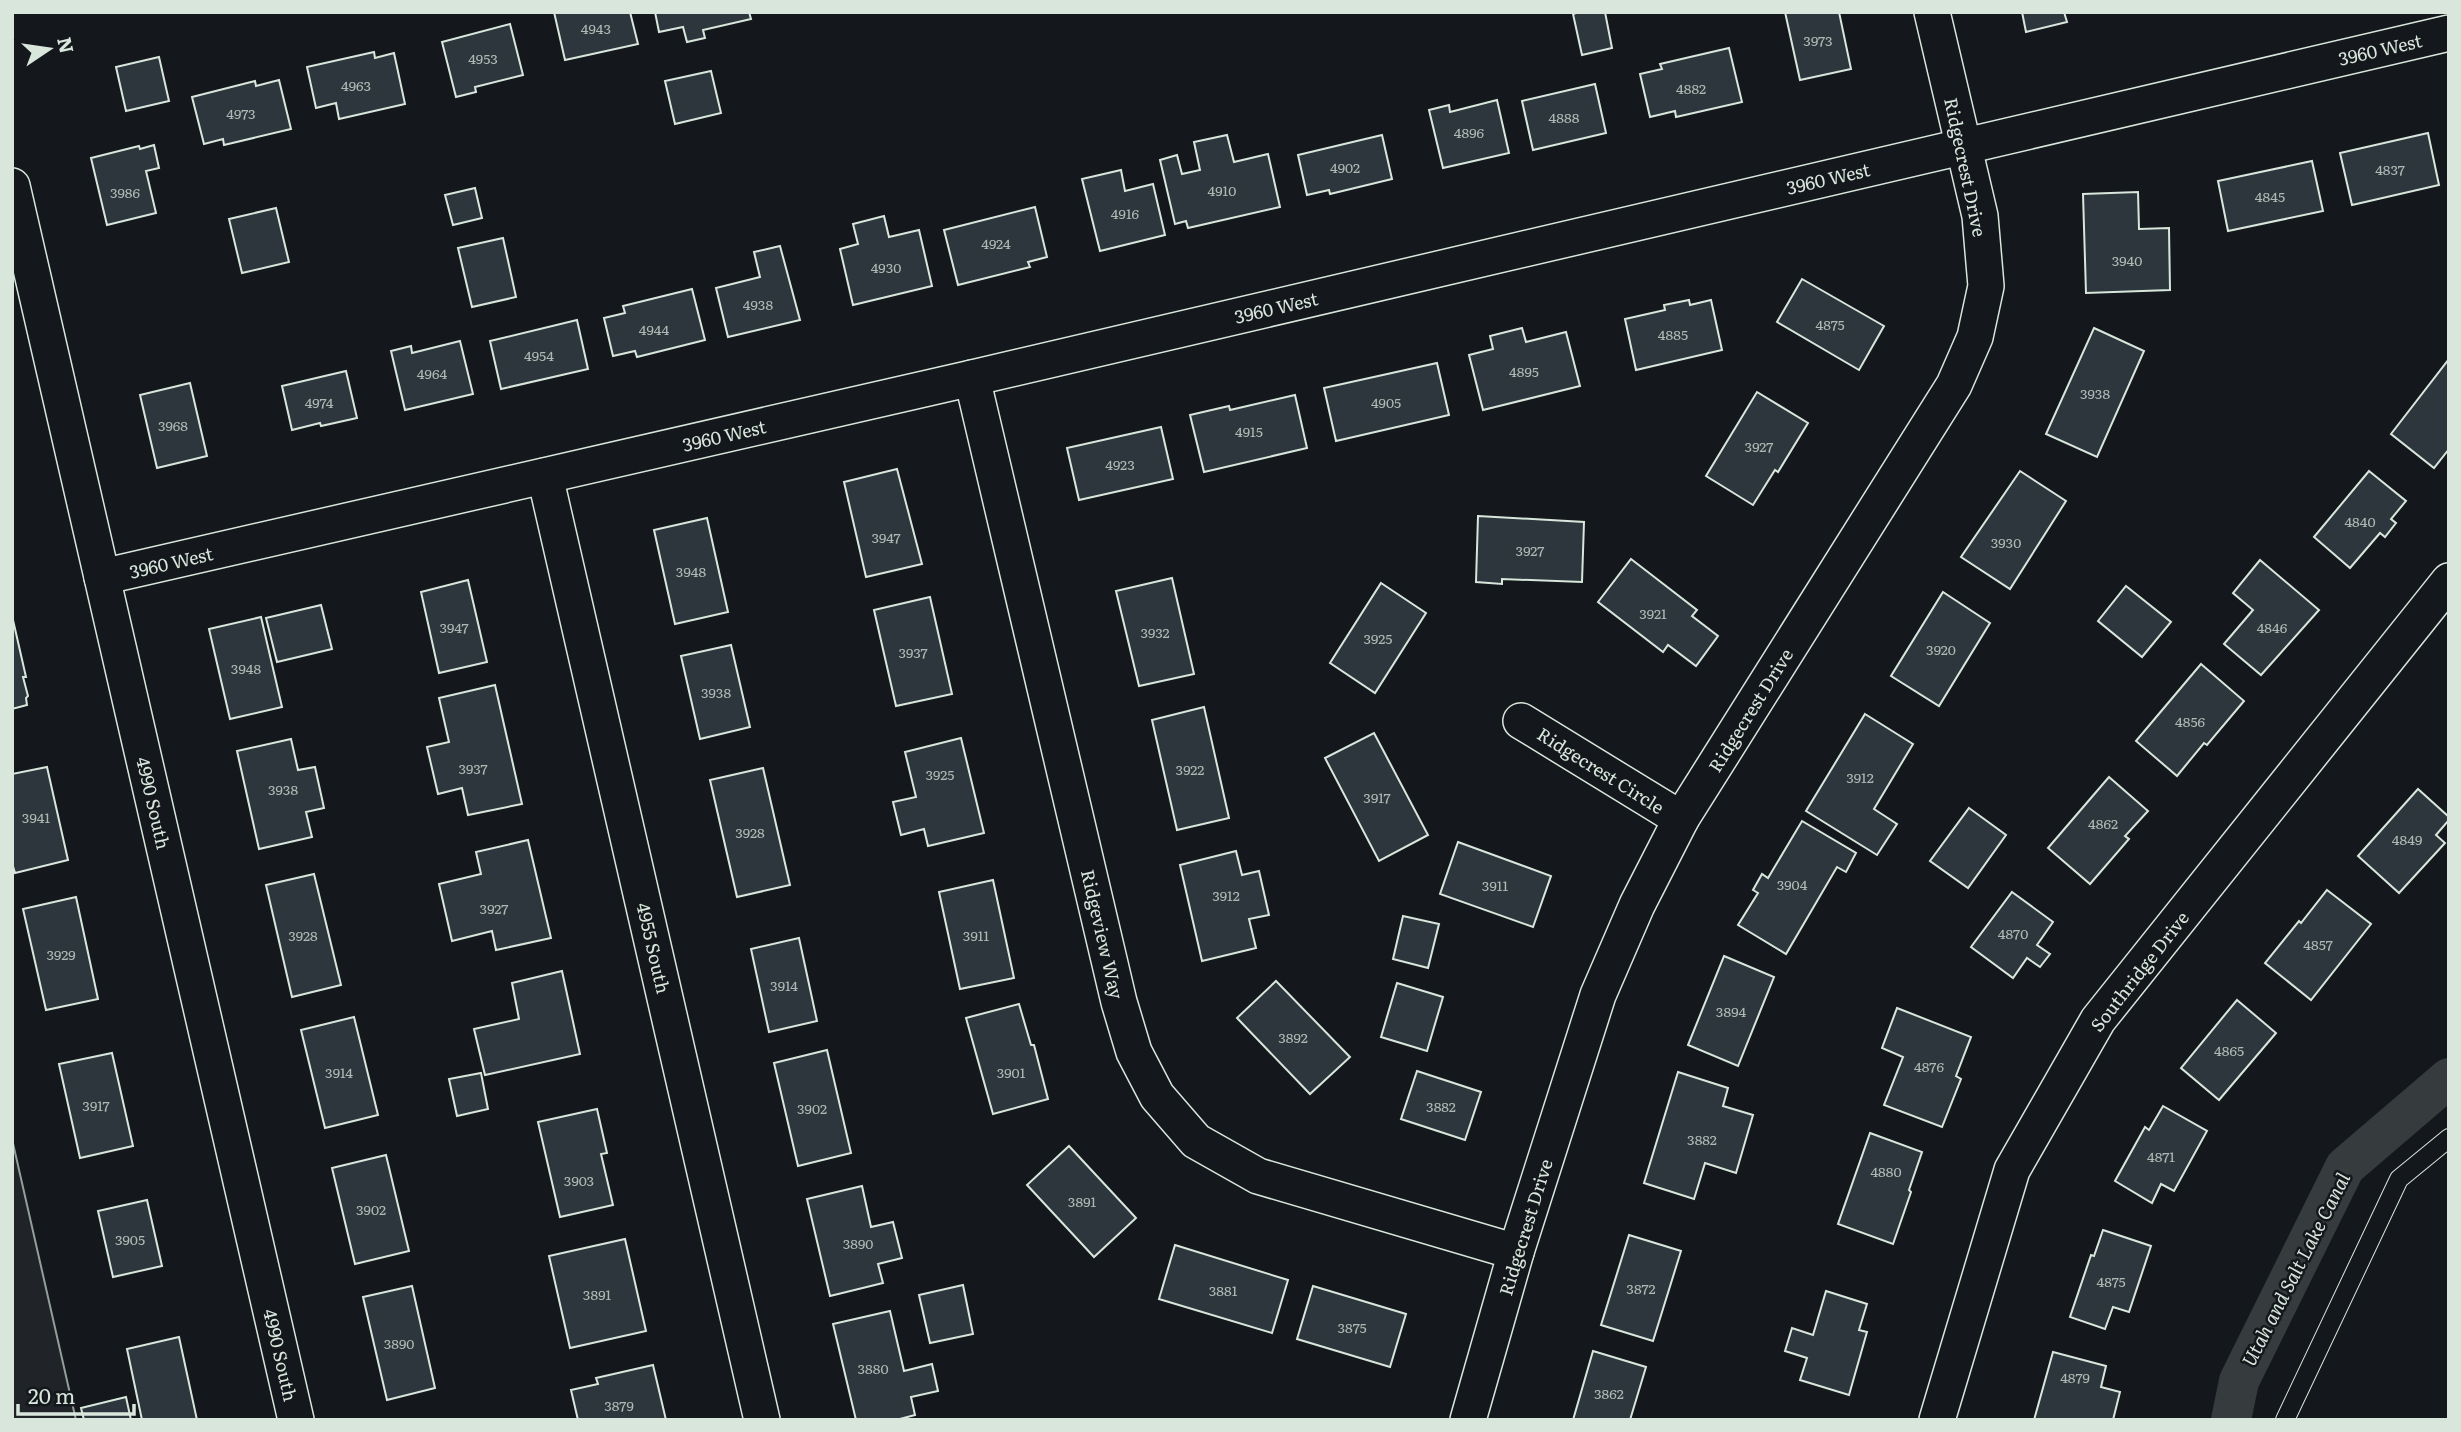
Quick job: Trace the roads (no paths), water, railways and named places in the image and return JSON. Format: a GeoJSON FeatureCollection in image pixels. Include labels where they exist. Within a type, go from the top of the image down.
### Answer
{"type":"FeatureCollection","features":[{"type":"Feature","properties":{"kind":"street","name":"Ridgecrest Drive"},"geometry":{"type":"LineString","coordinates":[[1468,1420],[1517,1252],[1598,995],[1637,905],[1681,819],[1954,385],[1975,337],[1986,285],[1980,216],[1932,12]]}},
{"type":"Feature","properties":{"kind":"street","name":"3960 West"},"geometry":{"type":"LineString","coordinates":[[102,577],[972,378],[2449,33]]}},
{"type":"Feature","properties":{"kind":"street","name":"4990 South"},"geometry":{"type":"LineString","coordinates":[[12,186],[296,1420]]}},
{"type":"Feature","properties":{"kind":"street","name":"Ridgeview Way"},"geometry":{"type":"LineString","coordinates":[[972,378],[1119,1002],[1134,1052],[1157,1096],[1196,1141],[1258,1176],[1517,1252]]}},
{"type":"Feature","properties":{"kind":"street","name":"4955 South"},"geometry":{"type":"LineString","coordinates":[[545,476],[762,1420]]}},
{"type":"Feature","properties":{"kind":"street","name":"Southridge Drive"},"geometry":{"type":"LineString","coordinates":[[1937,1420],[2012,1170],[2098,1020],[2449,581]]}},
{"type":"Feature","properties":{"kind":"street","name":"Ridgecrest Circle"},"geometry":{"type":"LineString","coordinates":[[1521,721],[1681,819]]}},
{"type":"Feature","properties":{"kind":"lane"},"geometry":{"type":"LineString","coordinates":[[2286,1420],[2399,1179],[2449,1138]]}},
{"type":"Feature","properties":{"kind":"waterway","name":"Utah and Salt Lake Canal"},"geometry":{"type":"LineString","coordinates":[[2231,1420],[2239,1381],[2345,1167],[2449,1078]]}}]}
